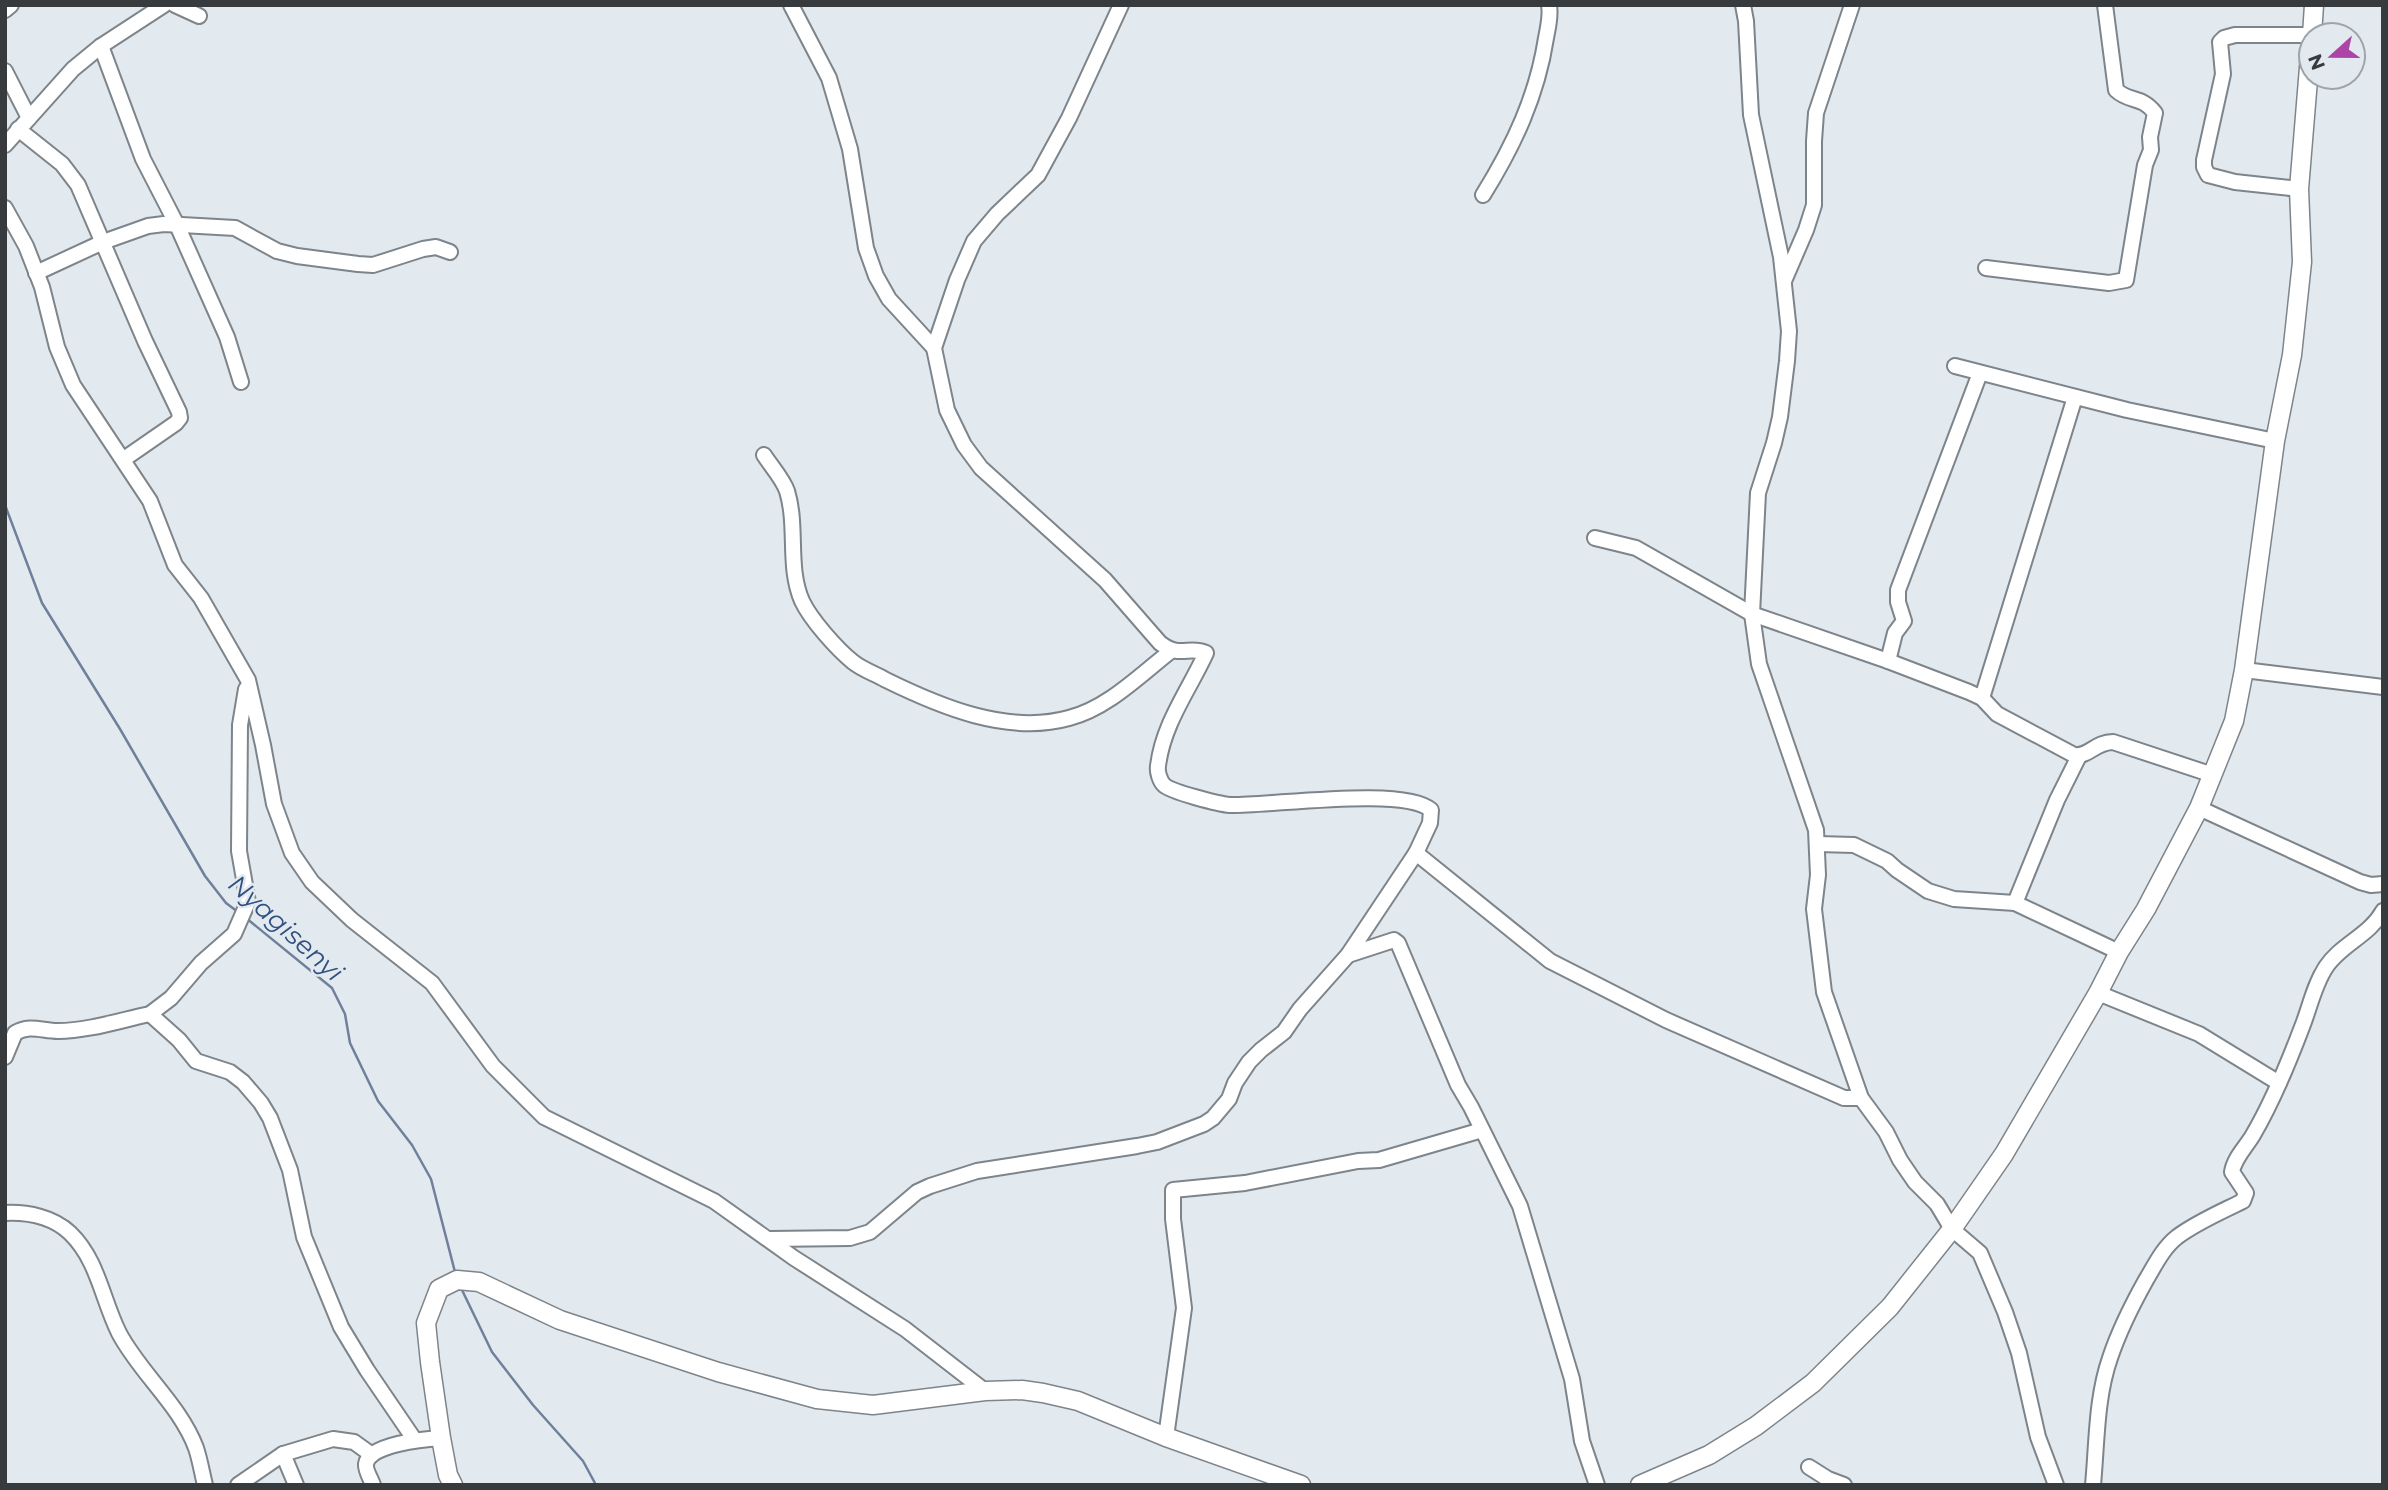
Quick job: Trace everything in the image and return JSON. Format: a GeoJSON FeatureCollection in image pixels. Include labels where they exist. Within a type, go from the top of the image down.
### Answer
{"type":"FeatureCollection","features":[{"type":"Feature","properties":{"kind":"main road"},"geometry":{"type":"LineString","coordinates":[[1640,1485],[1709,1455],[1756,1426],[1813,1383],[1890,1307],[1952,1229],[2004,1154],[2146,909],[2199,808],[2234,721],[2244,670],[2275,441],[2292,355],[2302,262],[2299,189],[2307,91]]}},
{"type":"Feature","properties":{"kind":"main road"},"geometry":{"type":"LineString","coordinates":[[453,1485],[448,1475],[441,1438],[426,1323],[439,1289],[457,1280],[480,1282],[573,1325],[718,1372],[817,1399],[873,1405],[985,1391],[1022,1390],[1078,1401],[1166,1437],[1301,1485]]}},
{"type":"Feature","properties":{"kind":"street"},"geometry":{"type":"LineString","coordinates":[[5,10],[11,5]]}},
{"type":"Feature","properties":{"kind":"street"},"geometry":{"type":"LineString","coordinates":[[5,145],[73,69],[101,46],[164,5]]}},
{"type":"Feature","properties":{"kind":"street"},"geometry":{"type":"LineString","coordinates":[[175,5],[198,16]]}},
{"type":"Feature","properties":{"kind":"street"},"geometry":{"type":"LineString","coordinates":[[790,5],[829,78],[850,149],[866,248],[876,276],[889,299],[934,348],[947,410],[964,445],[981,468],[1105,580],[1160,643],[1171,651]]}},
{"type":"Feature","properties":{"kind":"street"},"geometry":{"type":"LineString","coordinates":[[934,348],[974,241],[997,214],[1038,175],[1069,118],[1121,5]]}},
{"type":"Feature","properties":{"kind":"street"},"geometry":{"type":"LineString","coordinates":[[1483,195],[1510,150],[1527,108],[1543,57],[1549,5]]}},
{"type":"Feature","properties":{"kind":"street"},"geometry":{"type":"LineString","coordinates":[[1743,5],[1751,115],[1781,257],[1789,331],[1774,443],[1758,493],[1752,614],[1759,664],[1816,830],[1818,875],[1814,909],[1824,992],[1861,1098],[1886,1132],[1915,1182],[1937,1204],[1952,1229],[1980,1253],[2019,1353],[2038,1437],[2056,1485]]}},
{"type":"Feature","properties":{"kind":"street"},"geometry":{"type":"LineString","coordinates":[[1784,282],[1807,230],[1814,205],[1816,113],[1852,5]]}},
{"type":"Feature","properties":{"kind":"street"},"geometry":{"type":"LineString","coordinates":[[1986,268],[2109,283],[2126,280],[2145,165],[2151,150],[2150,137],[2155,113],[2147,103],[2121,95],[2116,90],[2105,5]]}},
{"type":"Feature","properties":{"kind":"street"},"geometry":{"type":"LineString","coordinates":[[2297,35],[2235,36],[2224,38],[2220,42],[2223,74],[2204,160],[2206,172],[2235,183],[2299,189]]}},
{"type":"Feature","properties":{"kind":"street"},"geometry":{"type":"LineString","coordinates":[[101,46],[143,159],[177,225],[227,337],[241,382]]}},
{"type":"Feature","properties":{"kind":"street"},"geometry":{"type":"LineString","coordinates":[[5,71],[29,118]]}},
{"type":"Feature","properties":{"kind":"street"},"geometry":{"type":"LineString","coordinates":[[18,129],[62,164],[78,186],[145,341],[167,383],[180,418],[124,459]]}},
{"type":"Feature","properties":{"kind":"street"},"geometry":{"type":"LineString","coordinates":[[5,208],[26,246],[57,347],[73,385],[150,501],[175,565],[201,598],[248,680],[274,804],[292,853],[312,882],[352,920],[432,983],[493,1066],[544,1117],[714,1201],[794,1258],[905,1329],[985,1391]]}},
{"type":"Feature","properties":{"kind":"street"},"geometry":{"type":"LineString","coordinates":[[36,273],[103,242],[148,226],[164,224],[236,228],[277,251],[359,264],[373,265],[436,247],[450,252]]}},
{"type":"Feature","properties":{"kind":"street"},"geometry":{"type":"LineString","coordinates":[[1955,366],[2075,397],[2275,441]]}},
{"type":"Feature","properties":{"kind":"street"},"geometry":{"type":"LineString","coordinates":[[1888,661],[1895,634],[1904,621],[1898,602],[1898,590],[1980,373]]}},
{"type":"Feature","properties":{"kind":"street"},"geometry":{"type":"LineString","coordinates":[[1982,698],[2075,397]]}},
{"type":"Feature","properties":{"kind":"street"},"geometry":{"type":"LineString","coordinates":[[764,455],[786,490],[793,529],[794,567],[802,601],[829,639],[855,664],[944,707],[1002,721],[1034,724],[1070,718],[1096,707],[1171,651],[1200,650],[1206,653],[1168,726],[1157,768],[1162,783],[1172,791],[1230,805],[1312,799],[1405,800],[1424,804],[1431,810],[1430,823],[1416,853],[1348,955],[1300,1009],[1284,1032],[1249,1062],[1235,1083],[1230,1099],[1204,1124],[1157,1142],[977,1171],[940,1182],[917,1192],[870,1231],[850,1238],[770,1239]]}},
{"type":"Feature","properties":{"kind":"street"},"geometry":{"type":"LineString","coordinates":[[1595,538],[1636,548],[1752,614],[1888,661],[1982,698],[1997,714],[2079,756]]}},
{"type":"Feature","properties":{"kind":"street"},"geometry":{"type":"LineString","coordinates":[[2244,670],[2383,687]]}},
{"type":"Feature","properties":{"kind":"street"},"geometry":{"type":"LineString","coordinates":[[5,1057],[15,1033],[27,1027],[67,1030],[150,1014],[171,998],[201,963],[234,934],[248,902],[239,852],[240,725],[248,680]]}},
{"type":"Feature","properties":{"kind":"street"},"geometry":{"type":"LineString","coordinates":[[2015,903],[2056,800],[2079,756],[2102,742],[2113,743],[2213,775]]}},
{"type":"Feature","properties":{"kind":"street"},"geometry":{"type":"LineString","coordinates":[[2199,808],[2360,882],[2383,884]]}},
{"type":"Feature","properties":{"kind":"street"},"geometry":{"type":"LineString","coordinates":[[1818,844],[1854,845],[1887,861],[1928,891],[1954,899],[2015,903],[2119,952]]}},
{"type":"Feature","properties":{"kind":"street"},"geometry":{"type":"LineString","coordinates":[[1416,853],[1550,961],[1666,1020],[1844,1098],[1861,1098]]}},
{"type":"Feature","properties":{"kind":"street"},"geometry":{"type":"LineString","coordinates":[[2093,1485],[2097,1424],[2104,1382],[2131,1306],[2164,1250],[2176,1238],[2246,1197],[2232,1172],[2233,1165],[2252,1136],[2278,1083],[2323,970],[2332,958],[2358,937],[2383,911]]}},
{"type":"Feature","properties":{"kind":"street"},"geometry":{"type":"LineString","coordinates":[[1348,955],[1394,940],[1398,943],[1458,1085],[1520,1206],[1572,1379],[1582,1441],[1597,1485]]}},
{"type":"Feature","properties":{"kind":"street"},"geometry":{"type":"LineString","coordinates":[[2098,993],[2199,1034],[2278,1083]]}},
{"type":"Feature","properties":{"kind":"street"},"geometry":{"type":"LineString","coordinates":[[150,1014],[179,1040],[196,1061],[230,1072],[261,1102],[290,1170],[304,1237],[341,1327],[414,1439]]}},
{"type":"Feature","properties":{"kind":"street"},"geometry":{"type":"LineString","coordinates":[[1166,1437],[1184,1308],[1173,1219],[1173,1190],[1245,1183],[1348,1163],[1379,1160],[1482,1130]]}},
{"type":"Feature","properties":{"kind":"street"},"geometry":{"type":"LineString","coordinates":[[5,1213],[41,1217],[67,1231],[86,1251],[119,1332],[139,1366],[179,1416],[195,1447],[205,1485]]}},
{"type":"Feature","properties":{"kind":"street"},"geometry":{"type":"LineString","coordinates":[[373,1485],[366,1468],[366,1461],[372,1455],[414,1439],[441,1438]]}},
{"type":"Feature","properties":{"kind":"street"},"geometry":{"type":"LineString","coordinates":[[238,1485],[283,1454],[333,1439],[354,1442],[372,1455]]}},
{"type":"Feature","properties":{"kind":"street"},"geometry":{"type":"LineString","coordinates":[[283,1454],[296,1485]]}},
{"type":"Feature","properties":{"kind":"street"},"geometry":{"type":"LineString","coordinates":[[1809,1467],[1844,1485]]}},
{"type":"Feature","properties":{"kind":"waterway","name":"Nyagisenyi"},"geometry":{"type":"LineString","coordinates":[[5,505],[42,603],[120,729],[205,876],[226,903],[238,912]]}},
{"type":"Feature","properties":{"kind":"waterway","name":"Nyagisenyi"},"geometry":{"type":"LineString","coordinates":[[246,918],[332,988],[345,1014],[350,1043],[378,1101],[412,1145],[431,1179],[455,1272]]}},
{"type":"Feature","properties":{"kind":"waterway","name":"Nyagisenyi"},"geometry":{"type":"LineString","coordinates":[[461,1288],[492,1352],[533,1405],[583,1461],[596,1485]]}}]}
